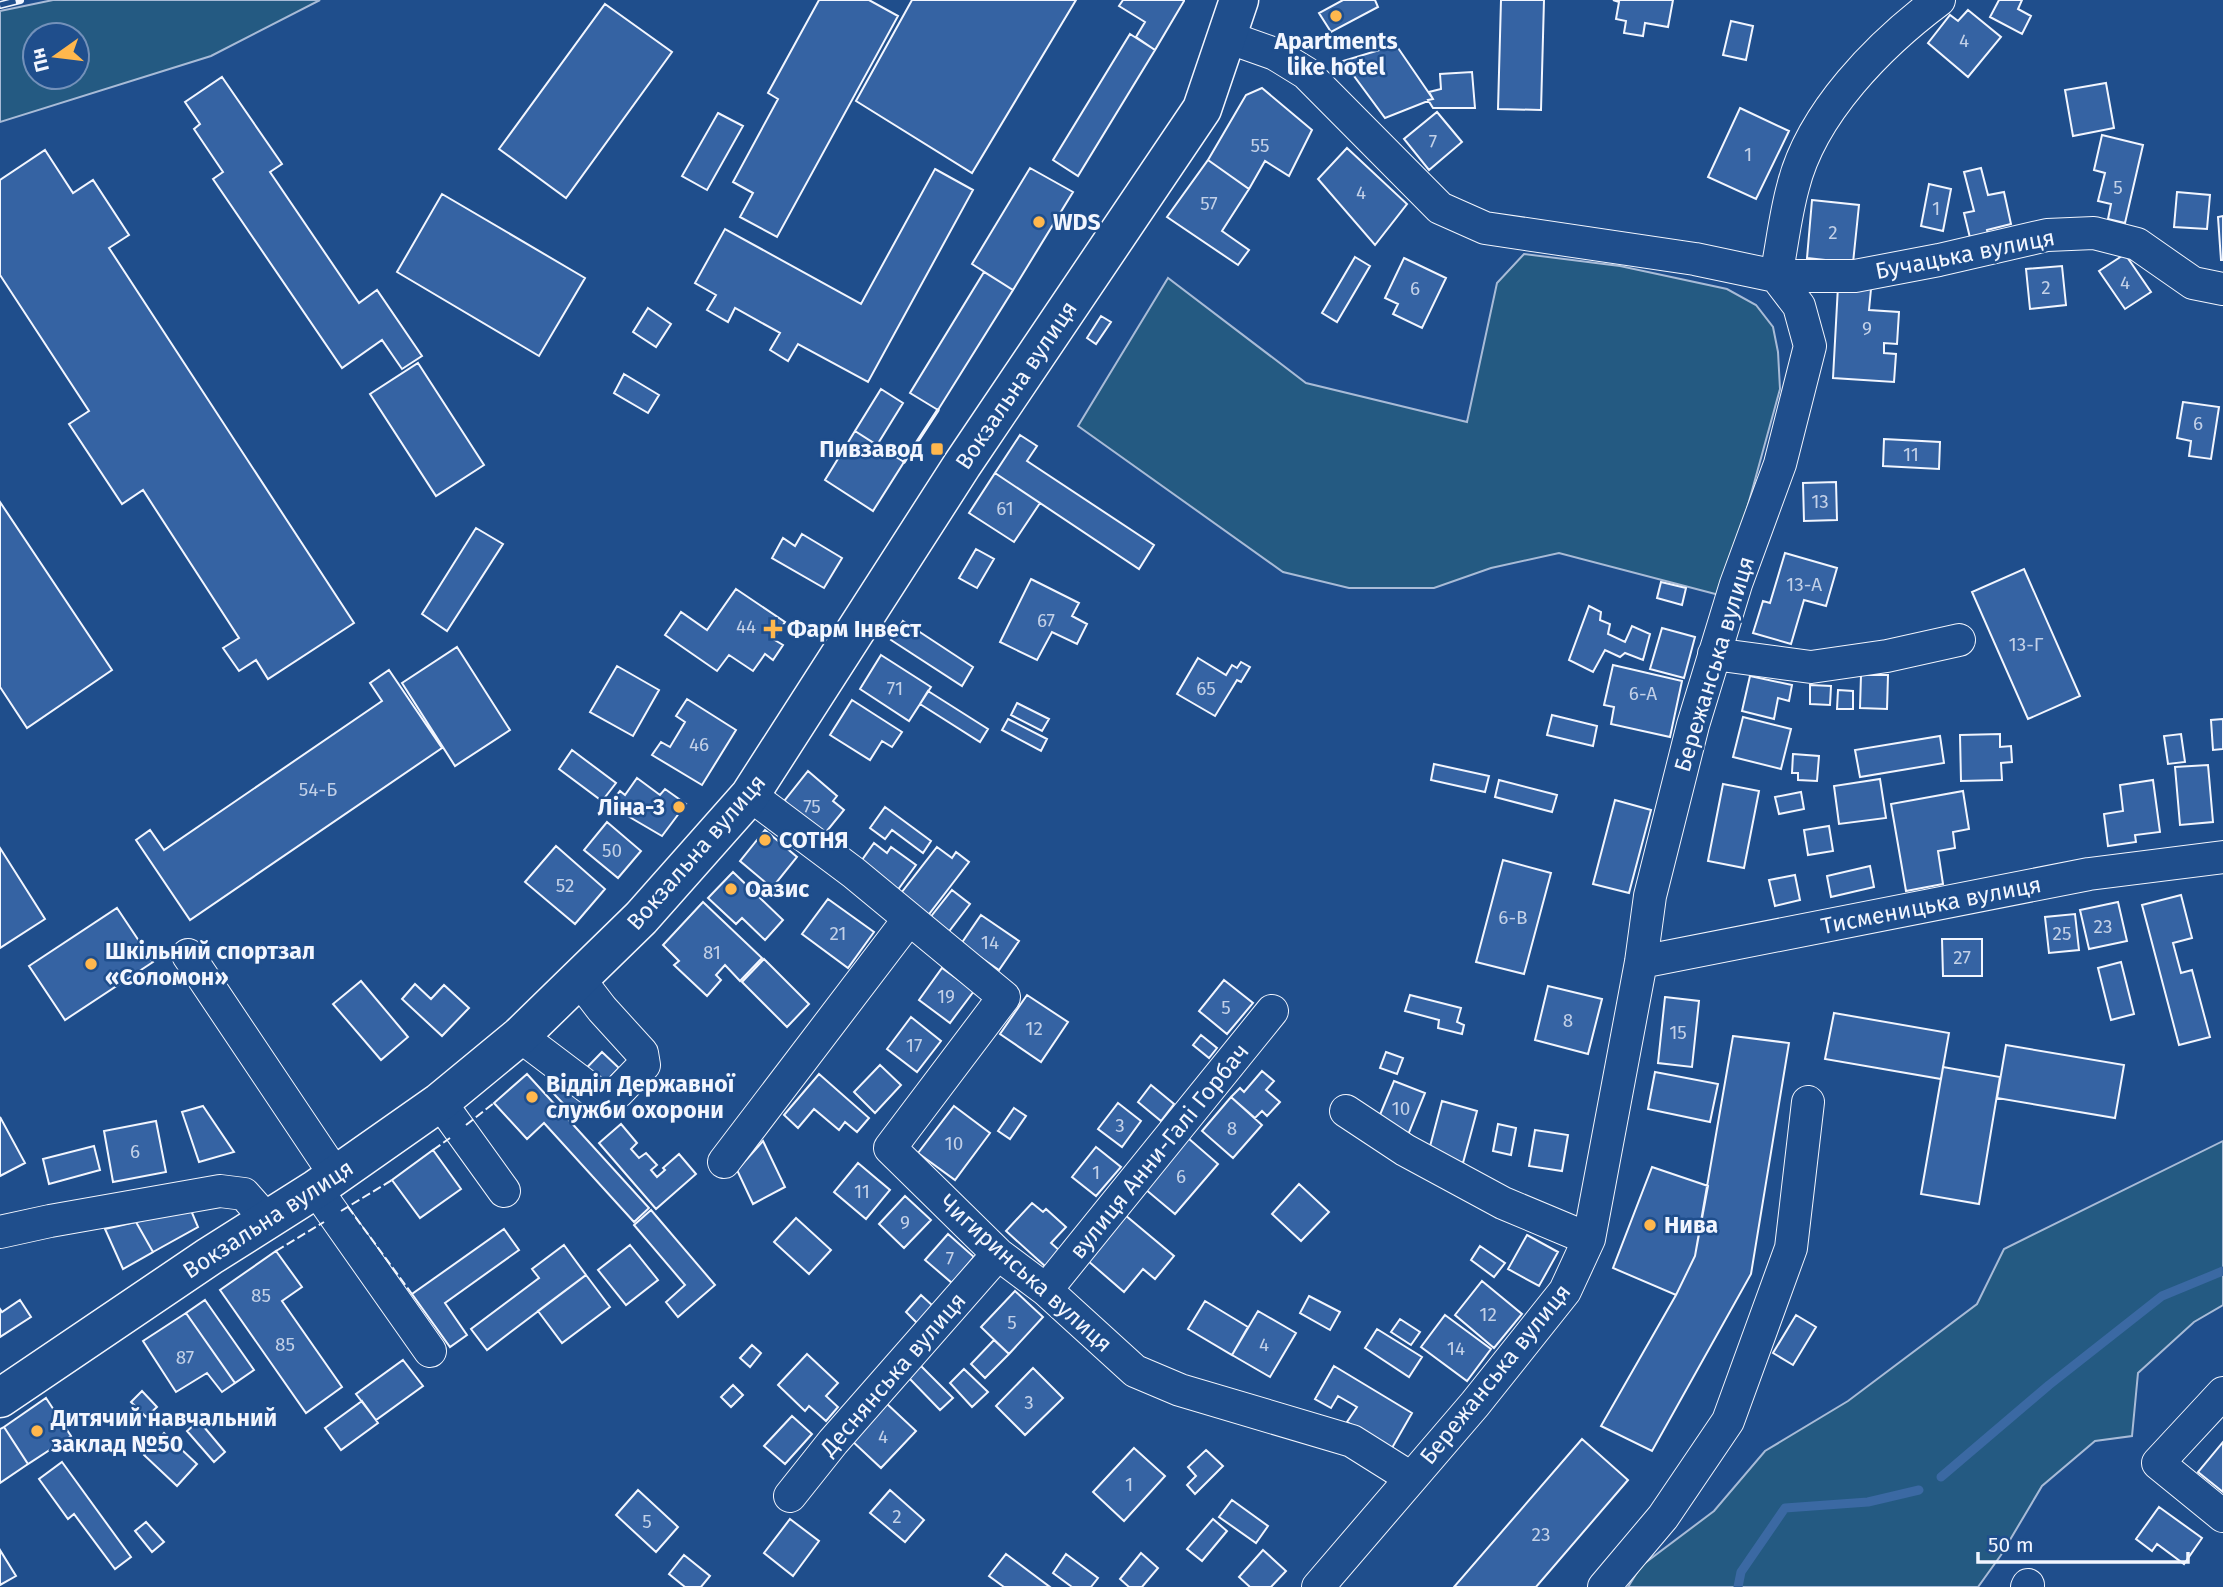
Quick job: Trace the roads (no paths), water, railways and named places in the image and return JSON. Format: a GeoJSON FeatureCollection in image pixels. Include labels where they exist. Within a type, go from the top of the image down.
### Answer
{"type":"FeatureCollection","features":[{"type":"Feature","properties":{"kind":"main road","name":"Вокзальна вулиця"},"geometry":{"type":"LineString","coordinates":[[0,1398],[326,1182],[440,1102],[520,1036],[641,918],[750,795],[969,454],[1202,109],[1239,0]]}},
{"type":"Feature","properties":{"kind":"street"},"geometry":{"type":"LineString","coordinates":[[1227,37],[1275,54],[1306,73],[1440,208],[1485,228],[1695,258],[1776,276],[1793,184],[1818,126],[1916,0]]}},
{"type":"Feature","properties":{"kind":"street"},"geometry":{"type":"LineString","coordinates":[[1882,47],[1939,0]]}},
{"type":"Feature","properties":{"kind":"street","name":"Бучацька вулиця"},"geometry":{"type":"LineString","coordinates":[[1776,276],[1855,276],[1939,260],[2048,234],[2094,233],[2137,244],[2193,283],[2223,289]]}},
{"type":"Feature","properties":{"kind":"street","name":"Бережанська вулиця"},"geometry":{"type":"LineString","coordinates":[[1318,1587],[1475,1404],[1565,1291],[1589,1239],[1641,962],[1650,896],[1693,725],[1714,654],[1780,464],[1810,346],[1799,306],[1776,276]]}},
{"type":"Feature","properties":{"kind":"street"},"geometry":{"type":"LineString","coordinates":[[1714,654],[1811,667],[1887,656],[1959,640]]}},
{"type":"Feature","properties":{"kind":"street","name":"Чигиринська вулиця"},"geometry":{"type":"LineString","coordinates":[[750,795],[854,873],[1004,997],[890,1148],[998,1254],[1046,1290],[1135,1371],[1180,1390],[1352,1441],[1411,1478]]}},
{"type":"Feature","properties":{"kind":"street","name":"Тисменицька вулиця"},"geometry":{"type":"LineString","coordinates":[[1641,962],[2089,874],[2223,856]]}},
{"type":"Feature","properties":{"kind":"street"},"geometry":{"type":"LineString","coordinates":[[724,1161],[909,919]]}},
{"type":"Feature","properties":{"kind":"street"},"geometry":{"type":"LineString","coordinates":[[188,956],[430,1351]]}},
{"type":"Feature","properties":{"kind":"street"},"geometry":{"type":"LineString","coordinates":[[520,1036],[606,1101],[618,1092],[644,1065],[642,1053],[579,979]]}},
{"type":"Feature","properties":{"kind":"street","name":"вулиця Анни-Галі Горбач"},"geometry":{"type":"LineString","coordinates":[[1046,1290],[1272,1011]]}},
{"type":"Feature","properties":{"kind":"street"},"geometry":{"type":"LineString","coordinates":[[1604,1587],[1663,1517],[1728,1421],[1791,1248],[1808,1101]]}},
{"type":"Feature","properties":{"kind":"street"},"geometry":{"type":"LineString","coordinates":[[440,1102],[504,1191]]}},
{"type":"Feature","properties":{"kind":"street"},"geometry":{"type":"LineString","coordinates":[[1346,1111],[1405,1150],[1503,1203],[1589,1239]]}},
{"type":"Feature","properties":{"kind":"street"},"geometry":{"type":"LineString","coordinates":[[0,1232],[220,1191],[244,1194],[267,1220]]}},
{"type":"Feature","properties":{"kind":"street","name":"Деснянська вулиця"},"geometry":{"type":"LineString","coordinates":[[790,1496],[833,1442],[998,1254]]}},
{"type":"Feature","properties":{"kind":"street"},"geometry":{"type":"LineString","coordinates":[[2223,1394],[2158,1463],[2223,1516]]}},
{"type":"Feature","properties":{"kind":"waterway"},"geometry":{"type":"LineString","coordinates":[[1941,1477],[2049,1385],[2162,1296],[2223,1271]]}},
{"type":"Feature","properties":{"kind":"waterway"},"geometry":{"type":"LineString","coordinates":[[1738,1587],[1741,1572],[1785,1508],[1868,1502],[1919,1490]]}},
{"type":"Feature","properties":{"kind":"railway"},"geometry":{"type":"LineString","coordinates":[[0,5],[20,0]]}},
{"type":"Feature","properties":{"kind":"place","name":"Apartments like hotel"},"geometry":{"type":"Point","coordinates":[1336,16]}},
{"type":"Feature","properties":{"kind":"place","name":"WDS"},"geometry":{"type":"Point","coordinates":[1039,222]}},
{"type":"Feature","properties":{"kind":"place","name":"Пивзавод"},"geometry":{"type":"Point","coordinates":[937,449]}},
{"type":"Feature","properties":{"kind":"place","name":"Фарм Інвест"},"geometry":{"type":"Point","coordinates":[773,629]}},
{"type":"Feature","properties":{"kind":"place","name":"Ліна-3"},"geometry":{"type":"Point","coordinates":[679,807]}},
{"type":"Feature","properties":{"kind":"place","name":"СОТНЯ"},"geometry":{"type":"Point","coordinates":[765,840]}},
{"type":"Feature","properties":{"kind":"place","name":"Оазис"},"geometry":{"type":"Point","coordinates":[731,889]}},
{"type":"Feature","properties":{"kind":"place","name":"Шкільний спортзал «Соломон»"},"geometry":{"type":"Point","coordinates":[91,964]}},
{"type":"Feature","properties":{"kind":"place","name":"Відділ Державної служби охорони"},"geometry":{"type":"Point","coordinates":[532,1097]}},
{"type":"Feature","properties":{"kind":"place","name":"Нива"},"geometry":{"type":"Point","coordinates":[1650,1225]}},
{"type":"Feature","properties":{"kind":"place","name":"Дитячий навчальний заклад №50"},"geometry":{"type":"Point","coordinates":[37,1431]}}]}
